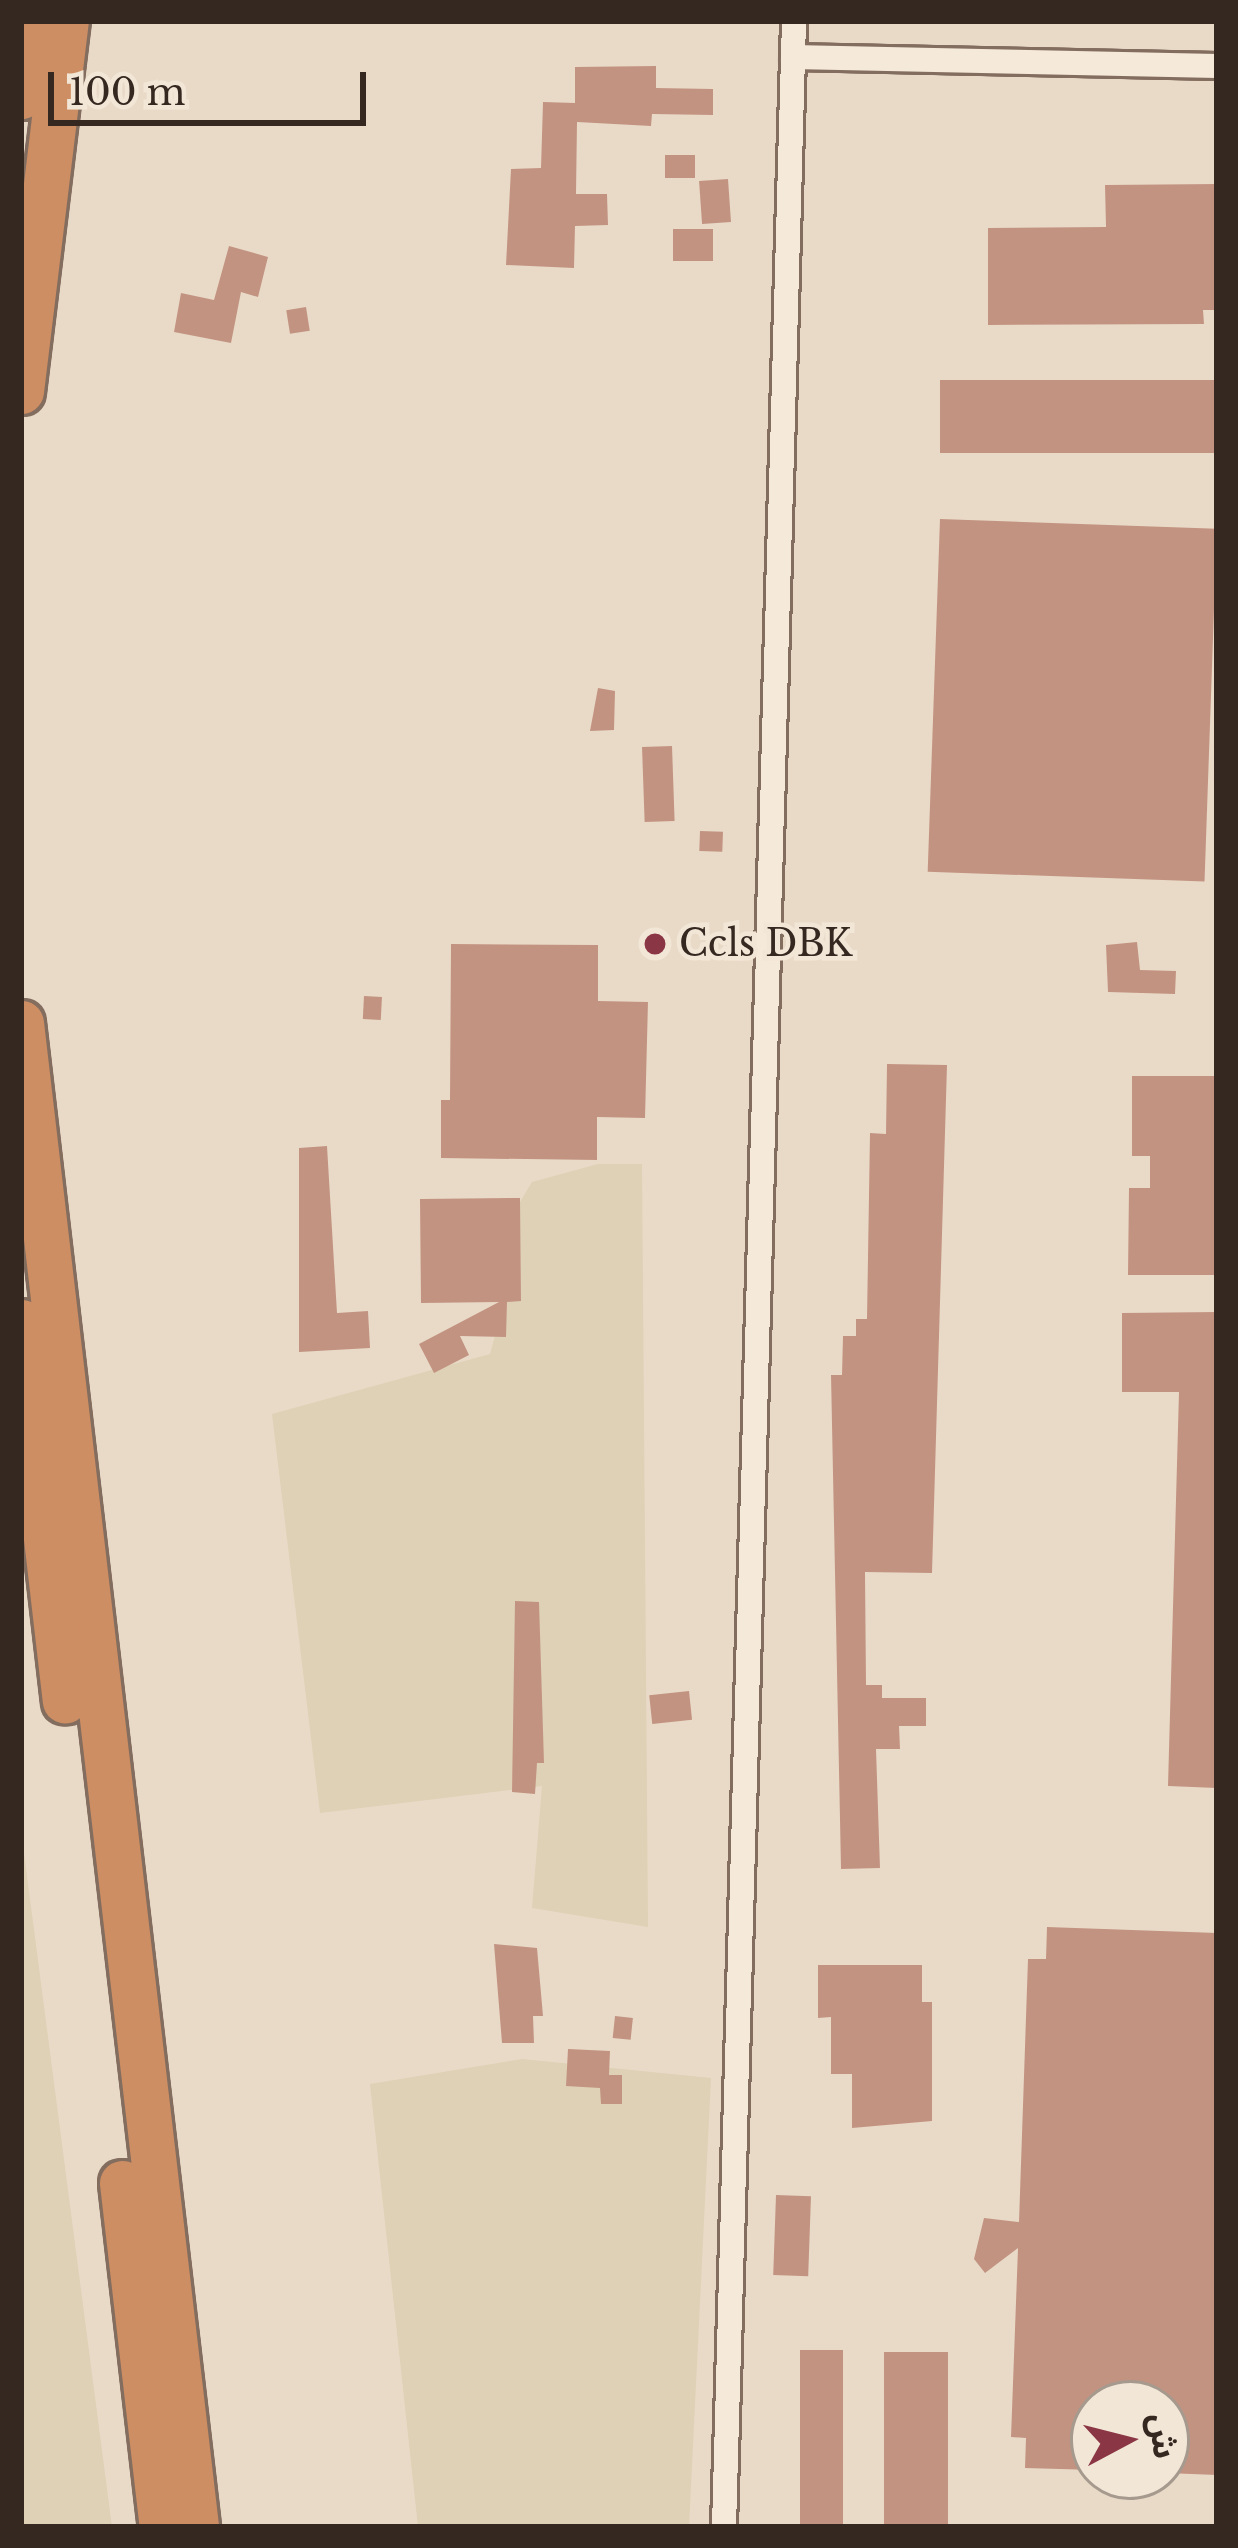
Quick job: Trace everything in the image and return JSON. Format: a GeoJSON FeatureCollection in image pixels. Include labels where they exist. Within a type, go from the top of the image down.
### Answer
{"type":"FeatureCollection","features":[{"type":"Feature","properties":{"kind":"highway"},"geometry":{"type":"LineString","coordinates":[[21,96],[30,21]]}},
{"type":"Feature","properties":{"kind":"highway"},"geometry":{"type":"LineString","coordinates":[[21,391],[66,21]]}},
{"type":"Feature","properties":{"kind":"highway"},"geometry":{"type":"LineString","coordinates":[[21,1023],[196,2527]]}},
{"type":"Feature","properties":{"kind":"highway"},"geometry":{"type":"LineString","coordinates":[[21,1322],[162,2527]]}},
{"type":"Feature","properties":{"kind":"street"},"geometry":{"type":"LineString","coordinates":[[724,2527],[794,21]]}},
{"type":"Feature","properties":{"kind":"street"},"geometry":{"type":"LineString","coordinates":[[793,57],[1217,66]]}},
{"type":"Feature","properties":{"kind":"shaded area"},"geometry":{"type":"Polygon","coordinates":[[[598,1164],[642,1164],[648,1927],[532,1908],[542,1786],[320,1813],[272,1414],[490,1354],[505,1299],[508,1222],[532,1182],[598,1164]]]}},
{"type":"Feature","properties":{"kind":"shaded area"},"geometry":{"type":"Polygon","coordinates":[[[21,1830],[112,2527],[21,2527],[21,1830]]]}},
{"type":"Feature","properties":{"kind":"shaded area"},"geometry":{"type":"Polygon","coordinates":[[[522,2059],[711,2078],[689,2527],[418,2527],[370,2084],[522,2059]]]}},
{"type":"Feature","properties":{"kind":"building"},"geometry":{"type":"Polygon","coordinates":[[[656,66],[656,88],[713,89],[713,115],[652,114],[651,126],[577,122],[576,194],[607,194],[608,225],[575,226],[574,268],[506,265],[511,169],[541,168],[543,102],[575,103],[575,67],[656,66]]]}},
{"type":"Feature","properties":{"kind":"building"},"geometry":{"type":"Polygon","coordinates":[[[665,155],[695,155],[695,178],[665,178],[665,155]]]}},
{"type":"Feature","properties":{"kind":"building"},"geometry":{"type":"Polygon","coordinates":[[[728,179],[731,222],[702,224],[699,181],[728,179]]]}},
{"type":"Feature","properties":{"kind":"building"},"geometry":{"type":"Polygon","coordinates":[[[1217,184],[1217,310],[1203,310],[1204,324],[988,325],[988,228],[1106,227],[1105,185],[1217,184]]]}},
{"type":"Feature","properties":{"kind":"building"},"geometry":{"type":"Polygon","coordinates":[[[673,229],[713,229],[713,261],[673,261],[673,229]]]}},
{"type":"Feature","properties":{"kind":"building"},"geometry":{"type":"Polygon","coordinates":[[[229,246],[268,257],[258,297],[241,292],[231,343],[174,332],[181,293],[214,300],[229,246]]]}},
{"type":"Feature","properties":{"kind":"building"},"geometry":{"type":"Polygon","coordinates":[[[306,307],[310,331],[290,334],[286,310],[306,307]]]}},
{"type":"Feature","properties":{"kind":"building"},"geometry":{"type":"Polygon","coordinates":[[[940,380],[1217,380],[1217,453],[940,453],[940,380]]]}},
{"type":"Feature","properties":{"kind":"building"},"geometry":{"type":"Polygon","coordinates":[[[940,519],[1217,529],[1205,881],[928,872],[940,519]]]}},
{"type":"Feature","properties":{"kind":"building"},"geometry":{"type":"Polygon","coordinates":[[[598,688],[615,691],[614,730],[590,731],[598,688]]]}},
{"type":"Feature","properties":{"kind":"building"},"geometry":{"type":"Polygon","coordinates":[[[672,746],[675,821],[645,822],[642,747],[672,746]]]}},
{"type":"Feature","properties":{"kind":"building"},"geometry":{"type":"Polygon","coordinates":[[[700,831],[723,832],[722,852],[699,851],[700,831]]]}},
{"type":"Feature","properties":{"kind":"building"},"geometry":{"type":"Polygon","coordinates":[[[1137,942],[1140,970],[1176,971],[1175,994],[1108,992],[1106,945],[1137,942]]]}},
{"type":"Feature","properties":{"kind":"building"},"geometry":{"type":"Polygon","coordinates":[[[451,944],[598,945],[598,1001],[648,1002],[645,1118],[597,1117],[597,1160],[441,1158],[441,1100],[450,1100],[451,944]]]}},
{"type":"Feature","properties":{"kind":"building"},"geometry":{"type":"Polygon","coordinates":[[[364,996],[382,997],[381,1020],[363,1019],[364,996]]]}},
{"type":"Feature","properties":{"kind":"building"},"geometry":{"type":"Polygon","coordinates":[[[887,1064],[947,1065],[932,1573],[865,1572],[866,1685],[882,1685],[882,1698],[926,1698],[926,1726],[899,1726],[900,1749],[876,1749],[880,1868],[841,1869],[831,1375],[842,1375],[843,1336],[856,1336],[856,1319],[867,1319],[870,1133],[886,1134],[887,1064]]]}},
{"type":"Feature","properties":{"kind":"building"},"geometry":{"type":"Polygon","coordinates":[[[1132,1076],[1217,1076],[1217,1275],[1128,1275],[1129,1188],[1150,1188],[1150,1156],[1132,1156],[1132,1076]]]}},
{"type":"Feature","properties":{"kind":"building"},"geometry":{"type":"Polygon","coordinates":[[[327,1146],[337,1313],[368,1311],[370,1348],[299,1352],[299,1148],[327,1146]]]}},
{"type":"Feature","properties":{"kind":"building"},"geometry":{"type":"Polygon","coordinates":[[[520,1198],[521,1301],[507,1302],[506,1337],[460,1336],[469,1355],[434,1373],[419,1344],[499,1302],[421,1303],[420,1199],[520,1198]]]}},
{"type":"Feature","properties":{"kind":"building"},"geometry":{"type":"Polygon","coordinates":[[[1217,1312],[1217,1788],[1168,1786],[1179,1392],[1122,1392],[1122,1313],[1217,1312]]]}},
{"type":"Feature","properties":{"kind":"building"},"geometry":{"type":"Polygon","coordinates":[[[515,1601],[539,1602],[544,1763],[537,1763],[535,1794],[512,1792],[515,1601]]]}},
{"type":"Feature","properties":{"kind":"building"},"geometry":{"type":"Polygon","coordinates":[[[689,1691],[692,1720],[652,1724],[649,1695],[689,1691]]]}},
{"type":"Feature","properties":{"kind":"building"},"geometry":{"type":"Polygon","coordinates":[[[1047,1927],[1217,1933],[1217,2475],[1190,2474],[1190,2380],[1070,2380],[1070,2469],[1025,2468],[1026,2438],[1011,2437],[1018,2248],[985,2273],[974,2259],[984,2218],[1019,2222],[1028,1959],[1046,1959],[1047,1927]]]}},
{"type":"Feature","properties":{"kind":"building"},"geometry":{"type":"Polygon","coordinates":[[[494,1944],[537,1948],[543,2016],[533,2016],[534,2043],[502,2043],[494,1944]]]}},
{"type":"Feature","properties":{"kind":"building"},"geometry":{"type":"Polygon","coordinates":[[[818,1965],[922,1965],[922,2002],[932,2002],[932,2121],[852,2128],[852,2074],[831,2074],[831,2017],[818,2018],[818,1965]]]}},
{"type":"Feature","properties":{"kind":"building"},"geometry":{"type":"Polygon","coordinates":[[[615,2016],[633,2018],[631,2040],[613,2038],[615,2016]]]}},
{"type":"Feature","properties":{"kind":"building"},"geometry":{"type":"Polygon","coordinates":[[[568,2049],[610,2051],[609,2075],[622,2075],[622,2104],[601,2104],[600,2088],[566,2086],[568,2049]]]}},
{"type":"Feature","properties":{"kind":"building"},"geometry":{"type":"Polygon","coordinates":[[[776,2195],[811,2196],[808,2276],[773,2275],[776,2195]]]}},
{"type":"Feature","properties":{"kind":"building"},"geometry":{"type":"Polygon","coordinates":[[[800,2350],[843,2350],[843,2527],[800,2527],[800,2350]]]}},
{"type":"Feature","properties":{"kind":"building"},"geometry":{"type":"Polygon","coordinates":[[[884,2352],[948,2352],[948,2527],[884,2527],[884,2352]]]}},
{"type":"Feature","properties":{"kind":"place","name":"Ccls DBK"},"geometry":{"type":"Point","coordinates":[655,944]}}]}
